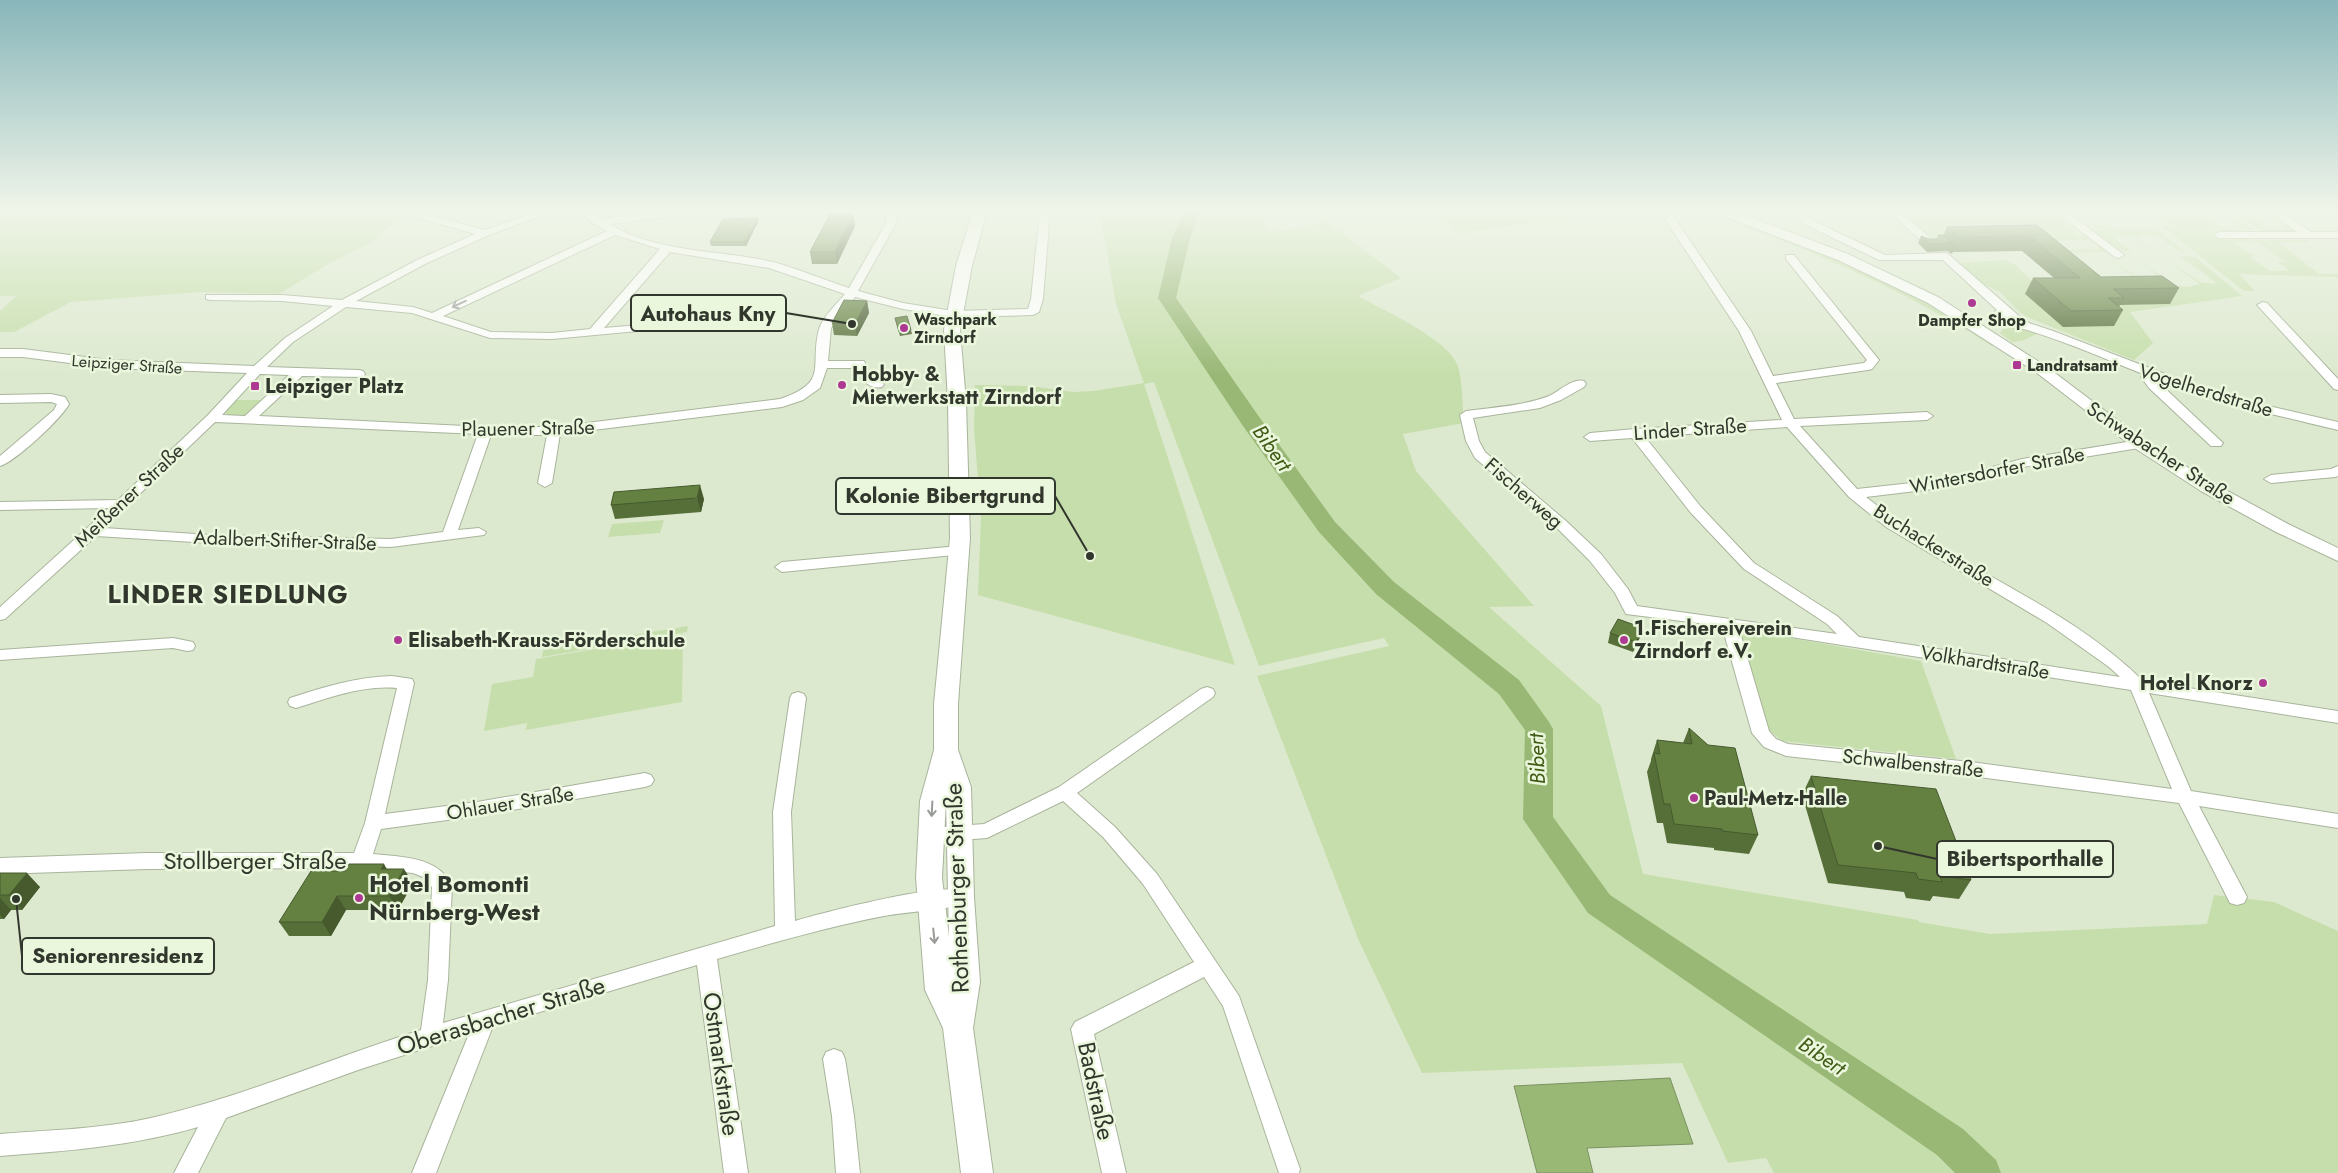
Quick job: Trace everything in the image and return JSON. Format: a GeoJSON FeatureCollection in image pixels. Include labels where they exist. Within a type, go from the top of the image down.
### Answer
{"type":"FeatureCollection","features":[{"type":"Feature","properties":{"kind":"main road","name":"Rothenburger Straße"},"geometry":{"type":"LineString","coordinates":[[958,1028],[940,990],[929,878],[933,801],[946,750],[946,704],[959,552],[958,445],[952,330],[964,266]]}},
{"type":"Feature","properties":{"kind":"main road","name":"Rothenburger Straße"},"geometry":{"type":"LineString","coordinates":[[946,750],[958,787],[960,896],[966,982],[958,1028],[977,1173]]}},
{"type":"Feature","properties":{"kind":"street","name":"Meißener Straße"},"geometry":{"type":"LineString","coordinates":[[0,615],[122,504],[212,418],[255,372],[290,340],[343,304],[414,266]]}},
{"type":"Feature","properties":{"kind":"street"},"geometry":{"type":"LineString","coordinates":[[434,316],[540,266]]}},
{"type":"Feature","properties":{"kind":"street"},"geometry":{"type":"LineString","coordinates":[[594,332],[652,266]]}},
{"type":"Feature","properties":{"kind":"street"},"geometry":{"type":"LineString","coordinates":[[773,266],[852,293],[903,306],[954,314],[1033,312],[1038,299],[1041,266]]}},
{"type":"Feature","properties":{"kind":"street","name":"Plauener Straße"},"geometry":{"type":"LineString","coordinates":[[212,418],[486,431],[554,431],[782,403],[809,392],[818,381],[828,320],[852,293],[867,266]]}},
{"type":"Feature","properties":{"kind":"street","name":"Buchackerstraße"},"geometry":{"type":"LineString","coordinates":[[1701,266],[1745,331],[1771,380],[1790,423],[1854,494],[1891,524],[2052,618],[2115,663],[2137,685]]}},
{"type":"Feature","properties":{"kind":"street"},"geometry":{"type":"LineString","coordinates":[[1771,380],[1868,366],[1873,360],[1797,266]]}},
{"type":"Feature","properties":{"kind":"street","name":"Schwabacher Straße"},"geometry":{"type":"LineString","coordinates":[[1862,266],[1933,300],[1976,325],[2042,370],[2139,444],[2207,487],[2282,528],[2338,555]]}},
{"type":"Feature","properties":{"kind":"street"},"geometry":{"type":"LineString","coordinates":[[1955,266],[2008,314],[2020,321],[2020,324],[2012,325],[1998,321],[1976,325]]}},
{"type":"Feature","properties":{"kind":"street"},"geometry":{"type":"LineString","coordinates":[[210,297],[282,298],[413,310],[490,335],[552,336],[709,322]]}},
{"type":"Feature","properties":{"kind":"street"},"geometry":{"type":"LineString","coordinates":[[2263,305],[2338,386]]}},
{"type":"Feature","properties":{"kind":"street"},"geometry":{"type":"LineString","coordinates":[[1998,321],[1994,318],[1995,315],[2008,314]]}},
{"type":"Feature","properties":{"kind":"street","name":"Vogelherdstraße"},"geometry":{"type":"LineString","coordinates":[[2020,324],[2049,333],[2150,374],[2244,404],[2338,426]]}},
{"type":"Feature","properties":{"kind":"street","name":"Leipziger Straße"},"geometry":{"type":"LineString","coordinates":[[0,353],[23,353],[109,364],[255,372]]}},
{"type":"Feature","properties":{"kind":"street"},"geometry":{"type":"LineString","coordinates":[[822,365],[860,364],[866,377],[878,384]]}},
{"type":"Feature","properties":{"kind":"street"},"geometry":{"type":"LineString","coordinates":[[255,372],[359,374]]}},
{"type":"Feature","properties":{"kind":"street"},"geometry":{"type":"LineString","coordinates":[[249,420],[299,372]]}},
{"type":"Feature","properties":{"kind":"street"},"geometry":{"type":"LineString","coordinates":[[2150,374],[2148,376],[2153,385],[2216,443]]}},
{"type":"Feature","properties":{"kind":"street","name":"Fischerweg"},"geometry":{"type":"LineString","coordinates":[[1580,384],[1557,397],[1536,405],[1466,415],[1471,438],[1480,455],[1563,526],[1603,567],[1627,598],[1631,610]]}},
{"type":"Feature","properties":{"kind":"street"},"geometry":{"type":"LineString","coordinates":[[0,399],[51,398],[61,400],[63,404],[59,412],[0,462]]}},
{"type":"Feature","properties":{"kind":"street","name":"Linder Straße"},"geometry":{"type":"LineString","coordinates":[[1590,437],[1790,423],[1927,416]]}},
{"type":"Feature","properties":{"kind":"street"},"geometry":{"type":"LineString","coordinates":[[449,535],[486,431]]}},
{"type":"Feature","properties":{"kind":"street"},"geometry":{"type":"LineString","coordinates":[[545,483],[554,431]]}},
{"type":"Feature","properties":{"kind":"street"},"geometry":{"type":"LineString","coordinates":[[1635,433],[1696,510],[1749,566],[1832,620],[1856,643]]}},
{"type":"Feature","properties":{"kind":"street","name":"Wintersdorfer Straße"},"geometry":{"type":"LineString","coordinates":[[1854,494],[1949,483],[2022,463],[2139,444]]}},
{"type":"Feature","properties":{"kind":"street"},"geometry":{"type":"LineString","coordinates":[[2271,479],[2335,473],[2338,470]]}},
{"type":"Feature","properties":{"kind":"street"},"geometry":{"type":"LineString","coordinates":[[0,506],[122,504]]}},
{"type":"Feature","properties":{"kind":"street","name":"Adalbert-Stifter-Straße"},"geometry":{"type":"LineString","coordinates":[[91,531],[211,539],[391,543],[479,532]]}},
{"type":"Feature","properties":{"kind":"street"},"geometry":{"type":"LineString","coordinates":[[782,566],[959,552]]}},
{"type":"Feature","properties":{"kind":"street","name":"Volkhardtstraße"},"geometry":{"type":"LineString","coordinates":[[1631,610],[1729,622],[2338,717]]}},
{"type":"Feature","properties":{"kind":"street","name":"Schwalbenstraße"},"geometry":{"type":"LineString","coordinates":[[1729,622],[1761,733],[1770,743],[1786,750],[1971,769],[2185,797],[2338,821]]}},
{"type":"Feature","properties":{"kind":"street"},"geometry":{"type":"LineString","coordinates":[[0,655],[172,643],[187,646]]}},
{"type":"Feature","properties":{"kind":"street"},"geometry":{"type":"LineString","coordinates":[[296,702],[339,687],[392,681],[406,683],[374,823],[361,860]]}},
{"type":"Feature","properties":{"kind":"street"},"geometry":{"type":"LineString","coordinates":[[2137,685],[2185,797],[2237,897]]}},
{"type":"Feature","properties":{"kind":"street"},"geometry":{"type":"LineString","coordinates":[[932,835],[987,831],[1065,792],[1207,693]]}},
{"type":"Feature","properties":{"kind":"street"},"geometry":{"type":"LineString","coordinates":[[785,930],[782,812],[798,698]]}},
{"type":"Feature","properties":{"kind":"street","name":"Ohlauer Straße"},"geometry":{"type":"LineString","coordinates":[[374,823],[477,809],[645,780]]}},
{"type":"Feature","properties":{"kind":"street"},"geometry":{"type":"LineString","coordinates":[[1065,792],[1109,832],[1150,879],[1232,1002],[1289,1169]]}},
{"type":"Feature","properties":{"kind":"street","name":"Stollberger Straße"},"geometry":{"type":"LineString","coordinates":[[0,866],[147,861],[361,860],[414,866],[430,872],[442,885],[438,984],[436,1009],[430,1037]]}},
{"type":"Feature","properties":{"kind":"street","name":"Oberasbacher Straße"},"geometry":{"type":"LineString","coordinates":[[0,1145],[107,1137],[152,1128],[219,1109],[359,1059],[485,1019],[785,930],[899,904],[960,896]]}},
{"type":"Feature","properties":{"kind":"street","name":"Ostmarkstraße"},"geometry":{"type":"LineString","coordinates":[[706,954],[736,1173]]}},
{"type":"Feature","properties":{"kind":"street","name":"Badstraße"},"geometry":{"type":"LineString","coordinates":[[1114,1173],[1082,1029],[1207,965]]}},
{"type":"Feature","properties":{"kind":"street"},"geometry":{"type":"LineString","coordinates":[[424,1173],[485,1019]]}},
{"type":"Feature","properties":{"kind":"street"},"geometry":{"type":"LineString","coordinates":[[834,1059],[843,1116],[848,1173]]}},
{"type":"Feature","properties":{"kind":"street"},"geometry":{"type":"LineString","coordinates":[[186,1173],[219,1109]]}},
{"type":"Feature","properties":{"kind":"shaded area"},"geometry":{"type":"Polygon","coordinates":[[[0,266],[325,266],[279,294],[200,292],[71,302],[14,332],[0,332],[0,311],[16,296],[0,296],[0,266]]]}},
{"type":"Feature","properties":{"kind":"shaded area"},"geometry":{"type":"Polygon","coordinates":[[[1109,266],[1385,266],[1401,278],[1358,296],[1412,325],[1439,343],[1456,362],[1462,391],[1464,423],[1403,434],[1416,471],[1534,606],[1489,607],[1601,706],[1643,874],[1918,920],[1919,922],[1990,934],[2207,924],[2214,895],[2274,902],[2338,931],[2338,1173],[1774,1173],[1766,1158],[1728,1163],[1682,1063],[1422,1073],[1359,941],[1257,676],[1389,646],[1384,638],[1259,666],[1154,382],[1144,384],[1235,665],[978,595],[981,517],[974,429],[975,385],[1030,386],[1073,392],[1094,391],[1144,383],[1116,304],[1109,266]]]}},
{"type":"Feature","properties":{"kind":"shaded area"},"geometry":{"type":"Polygon","coordinates":[[[1840,266],[1851,266],[1923,300],[1996,345],[1992,346],[1923,306],[1840,266]]]}},
{"type":"Feature","properties":{"kind":"shaded area"},"geometry":{"type":"Polygon","coordinates":[[[1960,266],[2019,267],[2017,267],[2040,288],[2026,295],[2063,327],[2113,326],[2105,305],[2169,304],[2120,266],[2153,289],[2174,288],[2145,266],[2173,285],[2189,287],[2200,284],[2175,266],[2200,282],[2216,284],[2193,266],[2206,266],[2242,296],[2130,312],[2153,343],[2134,360],[2027,317],[2019,312],[2000,292],[1979,282],[1960,266]]]}},
{"type":"Feature","properties":{"kind":"shaded area"},"geometry":{"type":"Polygon","coordinates":[[[2212,266],[2262,266],[2270,271],[2290,271],[2283,266],[2308,266],[2319,274],[2338,274],[2338,277],[2239,274],[2255,291],[2244,291],[2212,266]]]}},
{"type":"Feature","properties":{"kind":"shaded area"},"geometry":{"type":"Polygon","coordinates":[[[2014,328],[2039,333],[2024,340],[2012,342],[2000,333],[2003,329],[2014,328]]]}},
{"type":"Feature","properties":{"kind":"shaded area"},"geometry":{"type":"Polygon","coordinates":[[[236,400],[263,400],[248,415],[228,415],[224,412],[236,400]]]}},
{"type":"Feature","properties":{"kind":"shaded area"},"geometry":{"type":"Polygon","coordinates":[[[664,520],[660,533],[608,537],[612,524],[664,520]]]}},
{"type":"Feature","properties":{"kind":"shaded area"},"geometry":{"type":"Polygon","coordinates":[[[688,626],[687,632],[542,657],[543,650],[688,626]]]}},
{"type":"Feature","properties":{"kind":"shaded area"},"geometry":{"type":"Polygon","coordinates":[[[1751,631],[1921,661],[1956,759],[1782,741],[1767,728],[1740,636],[1751,631]]]}},
{"type":"Feature","properties":{"kind":"shaded area"},"geometry":{"type":"Polygon","coordinates":[[[683,634],[682,702],[526,730],[527,723],[484,731],[492,684],[533,677],[536,659],[683,634]]]}},
{"type":"Feature","properties":{"kind":"shaded area"},"geometry":{"type":"Polygon","coordinates":[[[1670,1078],[1693,1144],[1587,1148],[1593,1173],[1537,1173],[1514,1086],[1670,1078]]]}},
{"type":"Feature","properties":{"kind":"building"},"geometry":{"type":"Polygon","coordinates":[[[2065,266],[2087,266],[2101,277],[2162,276],[2179,288],[2113,289],[2124,298],[2108,298],[2123,310],[2071,311],[2033,278],[2080,278],[2065,266]]]}},
{"type":"Feature","properties":{"kind":"building"},"geometry":{"type":"Polygon","coordinates":[[[844,300],[867,301],[855,324],[832,323],[844,300]]]}},
{"type":"Feature","properties":{"kind":"building","name":"Waschpark Zirndorf"},"geometry":{"type":"Polygon","coordinates":[[[907,316],[911,330],[899,332],[895,318],[907,316]]]}},
{"type":"Feature","properties":{"kind":"building"},"geometry":{"type":"Polygon","coordinates":[[[700,485],[697,498],[611,505],[614,492],[700,485]]]}},
{"type":"Feature","properties":{"kind":"building"},"geometry":{"type":"Polygon","coordinates":[[[1618,619],[1643,628],[1636,642],[1610,633],[1618,619]]]}},
{"type":"Feature","properties":{"kind":"building","name":"Paul-Metz-Halle"},"geometry":{"type":"Polygon","coordinates":[[[1689,728],[1708,745],[1735,748],[1758,835],[1674,824],[1670,804],[1664,804],[1654,753],[1660,754],[1657,740],[1692,744],[1689,728]]]}},
{"type":"Feature","properties":{"kind":"building"},"geometry":{"type":"Polygon","coordinates":[[[1811,776],[1936,789],[1971,880],[1940,876],[1942,882],[1918,879],[1916,873],[1838,865],[1811,776]]]}},
{"type":"Feature","properties":{"kind":"building"},"geometry":{"type":"Polygon","coordinates":[[[349,864],[384,864],[381,869],[404,869],[389,896],[337,896],[322,922],[279,922],[311,871],[345,871],[349,864]]]}},
{"type":"Feature","properties":{"kind":"building"},"geometry":{"type":"Polygon","coordinates":[[[0,873],[27,873],[9,895],[0,895],[0,873]]]}},
{"type":"Feature","properties":{"kind":"waterway","name":"Bibert"},"geometry":{"type":"LineString","coordinates":[[1175,266],[1167,298],[1254,426],[1327,527],[1385,588],[1509,687],[1539,729],[1538,819],[1599,904],[1950,1142],[1982,1173]]}},
{"type":"Feature","properties":{"kind":"place","name":"Dampfer Shop"},"geometry":{"type":"Point","coordinates":[1972,303]}},
{"type":"Feature","properties":{"kind":"place","name":"Autohaus Kny"},"geometry":{"type":"Point","coordinates":[852,324]}},
{"type":"Feature","properties":{"kind":"place","name":"Waschpark Zirndorf"},"geometry":{"type":"Point","coordinates":[904,328]}},
{"type":"Feature","properties":{"kind":"place","name":"Landratsamt"},"geometry":{"type":"Point","coordinates":[2017,365]}},
{"type":"Feature","properties":{"kind":"place","name":"Hobby- & Mietwerkstatt Zirndorf"},"geometry":{"type":"Point","coordinates":[842,385]}},
{"type":"Feature","properties":{"kind":"place","name":"Leipziger Platz"},"geometry":{"type":"Point","coordinates":[255,386]}},
{"type":"Feature","properties":{"kind":"place","name":"Kolonie Bibertgrund"},"geometry":{"type":"Point","coordinates":[1090,556]}},
{"type":"Feature","properties":{"kind":"place","name":"Elisabeth-Krauss-Förderschule"},"geometry":{"type":"Point","coordinates":[398,640]}},
{"type":"Feature","properties":{"kind":"place","name":"1.Fischereiverein Zirndorf e.V."},"geometry":{"type":"Point","coordinates":[1624,640]}},
{"type":"Feature","properties":{"kind":"place","name":"Hotel Knorz"},"geometry":{"type":"Point","coordinates":[2263,683]}},
{"type":"Feature","properties":{"kind":"place","name":"Paul-Metz-Halle"},"geometry":{"type":"Point","coordinates":[1694,798]}},
{"type":"Feature","properties":{"kind":"place","name":"Bibertsporthalle"},"geometry":{"type":"Point","coordinates":[1878,846]}},
{"type":"Feature","properties":{"kind":"place","name":"Hotel Bomonti Nürnberg-West"},"geometry":{"type":"Point","coordinates":[359,898]}},
{"type":"Feature","properties":{"kind":"place","name":"Seniorenresidenz"},"geometry":{"type":"Point","coordinates":[16,899]}},
{"type":"Feature","properties":{"kind":"district","name":"LINDER SIEDLUNG"},"geometry":{"type":"Point","coordinates":[228,594]}}]}
